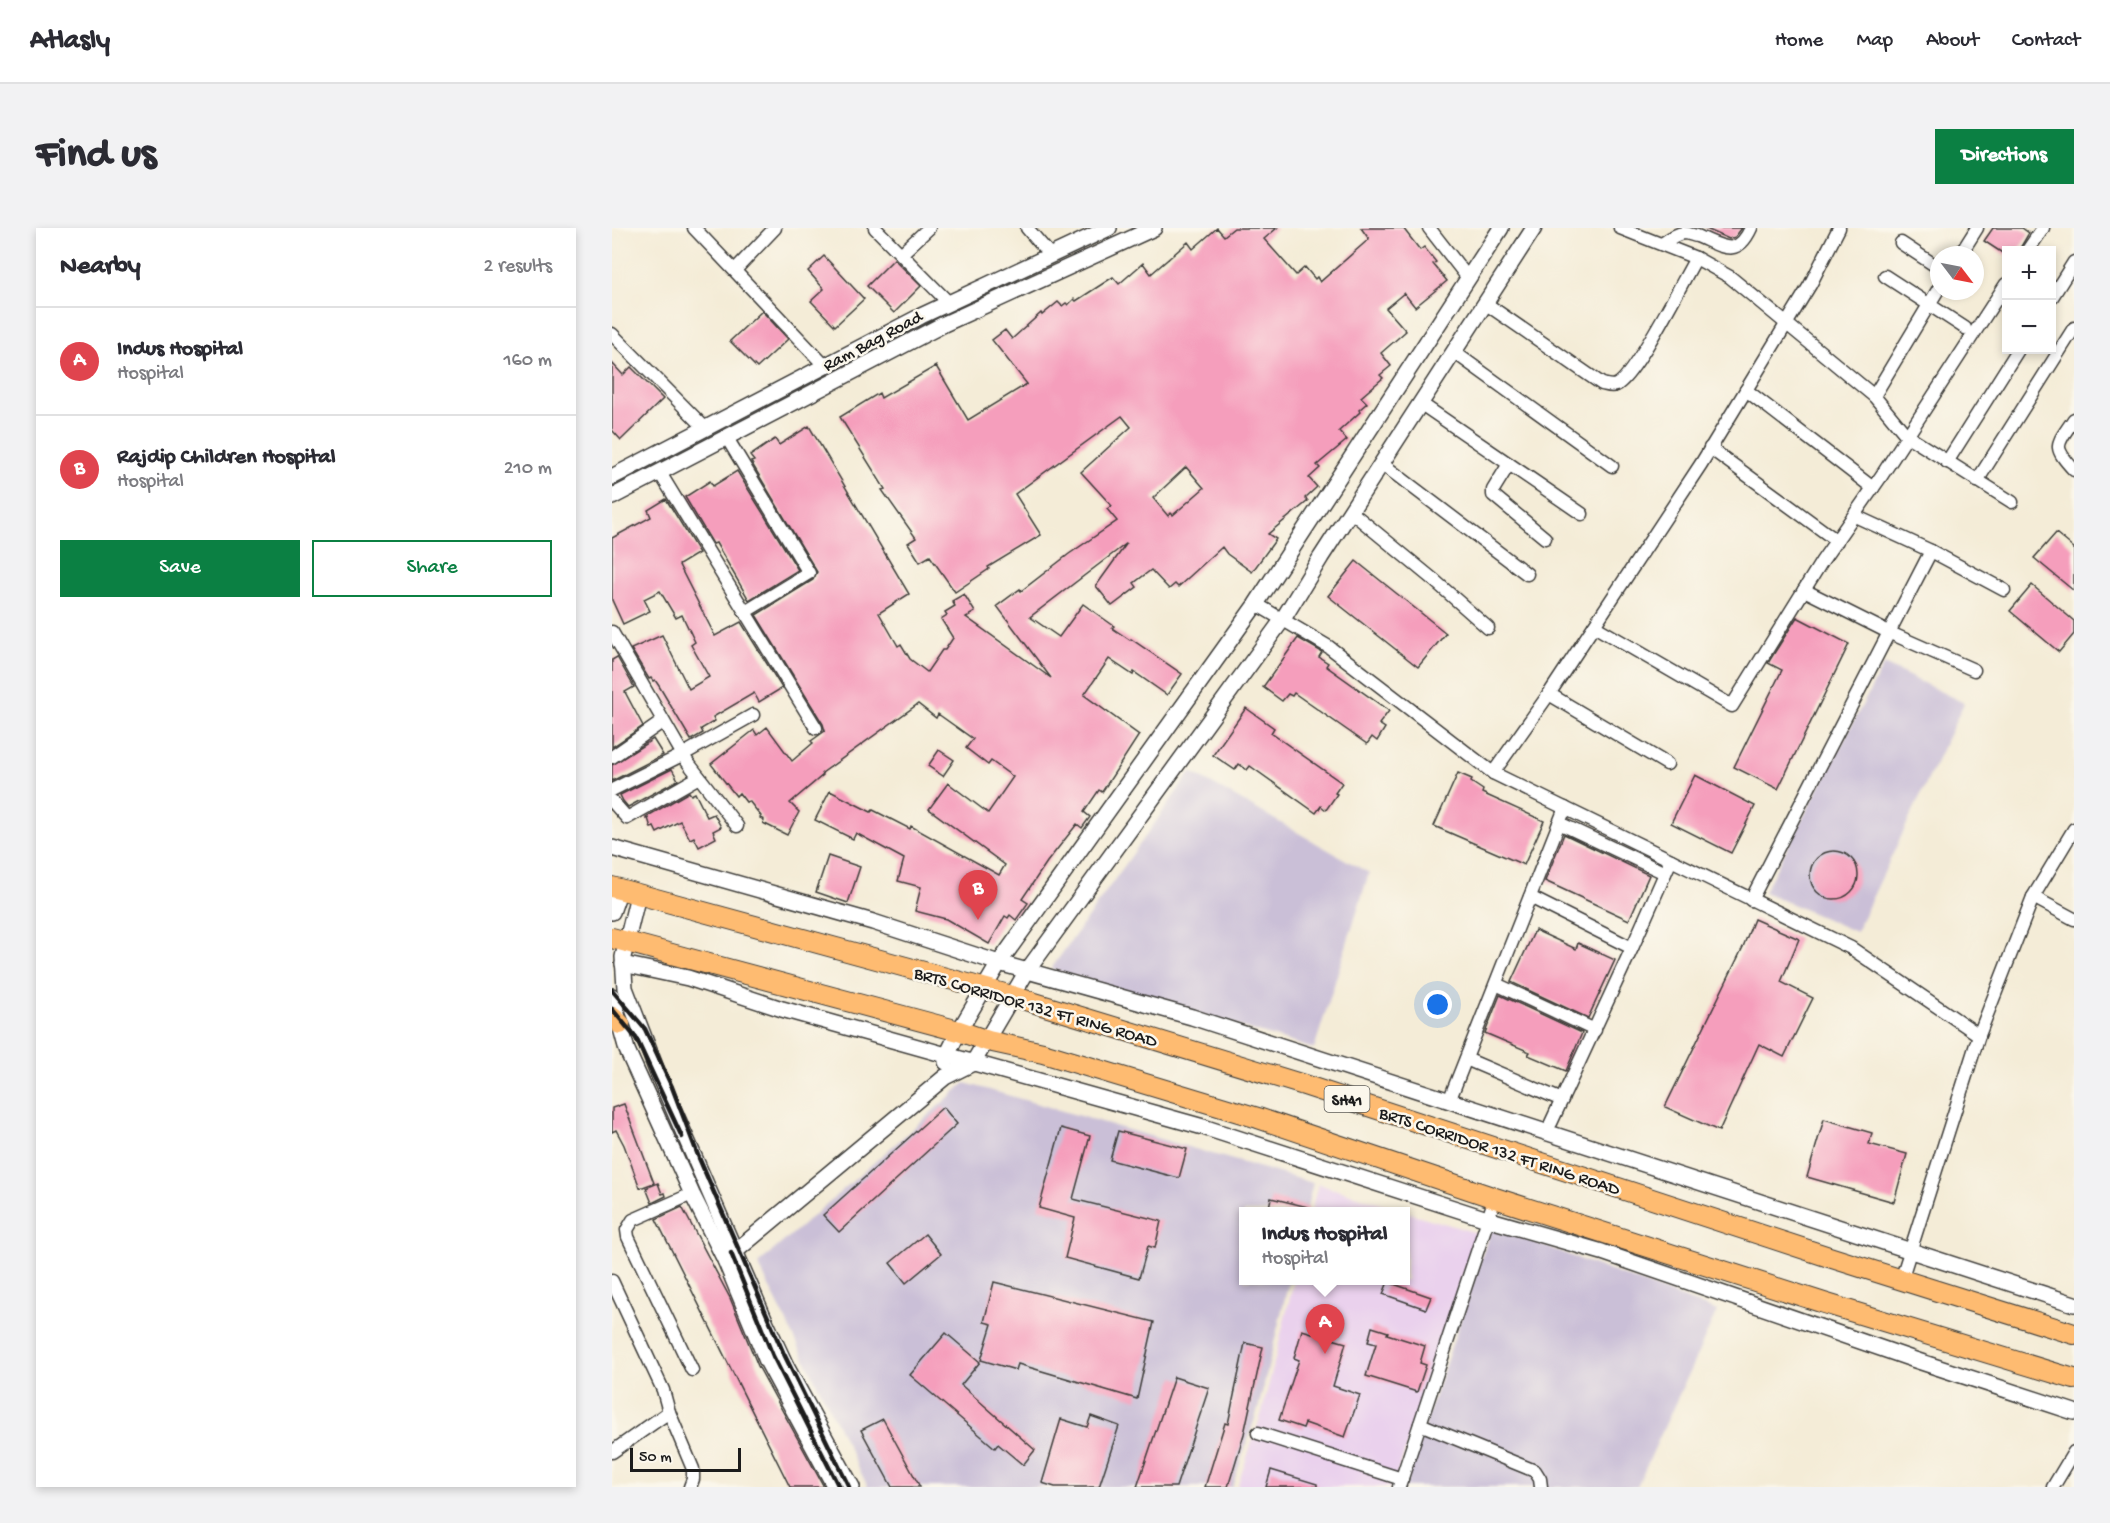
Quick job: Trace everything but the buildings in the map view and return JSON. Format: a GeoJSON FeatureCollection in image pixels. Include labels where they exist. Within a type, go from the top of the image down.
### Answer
{"type":"FeatureCollection","features":[{"type":"Feature","properties":{"kind":"main road","name":"BRTS CORRIDOR 132 FT RING ROAD"},"geometry":{"type":"LineString","coordinates":[[623,890],[1012,996],[1304,1085],[1901,1280],[2074,1334]]}},
{"type":"Feature","properties":{"kind":"main road"},"geometry":{"type":"LineString","coordinates":[[619,940],[959,1031],[988,1041],[1043,1053],[1258,1118],[1495,1198],[1824,1303],[2074,1379]]}},
{"type":"Feature","properties":{"kind":"street"},"geometry":{"type":"LineString","coordinates":[[694,228],[825,366]]}},
{"type":"Feature","properties":{"kind":"street"},"geometry":{"type":"LineString","coordinates":[[735,270],[775,228]]}},
{"type":"Feature","properties":{"kind":"street"},"geometry":{"type":"LineString","coordinates":[[875,228],[949,303]]}},
{"type":"Feature","properties":{"kind":"street"},"geometry":{"type":"LineString","coordinates":[[901,254],[929,228]]}},
{"type":"Feature","properties":{"kind":"street"},"geometry":{"type":"LineString","coordinates":[[1027,228],[1051,256]]}},
{"type":"Feature","properties":{"kind":"street","name":"Ram Bag Road"},"geometry":{"type":"LineString","coordinates":[[612,477],[949,303],[1109,228]]}},
{"type":"Feature","properties":{"kind":"street","name":"Ram Bag Road"},"geometry":{"type":"LineString","coordinates":[[612,497],[944,324],[1154,228]]}},
{"type":"Feature","properties":{"kind":"street"},"geometry":{"type":"LineString","coordinates":[[1429,228],[1468,278]]}},
{"type":"Feature","properties":{"kind":"street"},"geometry":{"type":"LineString","coordinates":[[945,1077],[947,1055],[999,963],[1256,604],[1501,228]]}},
{"type":"Feature","properties":{"kind":"street"},"geometry":{"type":"LineString","coordinates":[[730,1256],[945,1077],[973,1063],[1028,970],[1282,619],[1534,228]]}},
{"type":"Feature","properties":{"kind":"street"},"geometry":{"type":"LineString","coordinates":[[1620,228],[1696,258],[1730,277],[1874,396],[1907,436],[2012,502]]}},
{"type":"Feature","properties":{"kind":"street"},"geometry":{"type":"LineString","coordinates":[[1662,244],[1686,233],[1727,248],[1735,248],[1743,243],[1751,228]]}},
{"type":"Feature","properties":{"kind":"street"},"geometry":{"type":"LineString","coordinates":[[1493,772],[1549,694],[1701,464],[1810,285],[1839,228]]}},
{"type":"Feature","properties":{"kind":"street"},"geometry":{"type":"LineString","coordinates":[[1966,246],[1977,228]]}},
{"type":"Feature","properties":{"kind":"street"},"geometry":{"type":"LineString","coordinates":[[2031,246],[2043,228]]}},
{"type":"Feature","properties":{"kind":"street"},"geometry":{"type":"LineString","coordinates":[[1901,243],[1930,262]]}},
{"type":"Feature","properties":{"kind":"street"},"geometry":{"type":"LineString","coordinates":[[1485,303],[1602,384],[1617,385],[1633,369],[1696,258]]}},
{"type":"Feature","properties":{"kind":"street"},"geometry":{"type":"LineString","coordinates":[[2056,291],[2074,262]]}},
{"type":"Feature","properties":{"kind":"street"},"geometry":{"type":"LineString","coordinates":[[1885,276],[1965,328]]}},
{"type":"Feature","properties":{"kind":"street"},"geometry":{"type":"LineString","coordinates":[[1594,626],[1732,706],[1804,590],[2002,292]]}},
{"type":"Feature","properties":{"kind":"street"},"geometry":{"type":"LineString","coordinates":[[1874,396],[1932,300]]}},
{"type":"Feature","properties":{"kind":"street"},"geometry":{"type":"LineString","coordinates":[[1977,481],[2074,328]]}},
{"type":"Feature","properties":{"kind":"street"},"geometry":{"type":"LineString","coordinates":[[612,334],[705,428]]}},
{"type":"Feature","properties":{"kind":"street"},"geometry":{"type":"LineString","coordinates":[[1454,352],[1612,466]]}},
{"type":"Feature","properties":{"kind":"street"},"geometry":{"type":"LineString","coordinates":[[1947,462],[2015,354]]}},
{"type":"Feature","properties":{"kind":"street"},"geometry":{"type":"LineString","coordinates":[[1746,390],[1873,488]]}},
{"type":"Feature","properties":{"kind":"street"},"geometry":{"type":"LineString","coordinates":[[1420,403],[1581,514]]}},
{"type":"Feature","properties":{"kind":"street"},"geometry":{"type":"LineString","coordinates":[[2074,419],[2059,441],[2058,448],[2061,456],[2074,470]]}},
{"type":"Feature","properties":{"kind":"street"},"geometry":{"type":"LineString","coordinates":[[727,438],[809,573],[745,612]]}},
{"type":"Feature","properties":{"kind":"street"},"geometry":{"type":"LineString","coordinates":[[1710,448],[1837,542]]}},
{"type":"Feature","properties":{"kind":"street"},"geometry":{"type":"LineString","coordinates":[[1381,464],[1527,574]]}},
{"type":"Feature","properties":{"kind":"street"},"geometry":{"type":"LineString","coordinates":[[1509,464],[1493,490],[1493,495],[1545,538]]}},
{"type":"Feature","properties":{"kind":"street"},"geometry":{"type":"LineString","coordinates":[[660,472],[816,728]]}},
{"type":"Feature","properties":{"kind":"street"},"geometry":{"type":"LineString","coordinates":[[1350,511],[1488,628]]}},
{"type":"Feature","properties":{"kind":"street"},"geometry":{"type":"LineString","coordinates":[[1855,516],[1931,551],[2004,590]]}},
{"type":"Feature","properties":{"kind":"street"},"geometry":{"type":"LineString","coordinates":[[1751,900],[1931,551]]}},
{"type":"Feature","properties":{"kind":"street"},"geometry":{"type":"LineString","coordinates":[[1804,590],[1888,632],[1974,670]]}},
{"type":"Feature","properties":{"kind":"street"},"geometry":{"type":"LineString","coordinates":[[1256,604],[1329,647],[1493,772],[1851,948],[1979,1035]]}},
{"type":"Feature","properties":{"kind":"street"},"geometry":{"type":"LineString","coordinates":[[612,632],[682,755],[737,826]]}},
{"type":"Feature","properties":{"kind":"street"},"geometry":{"type":"LineString","coordinates":[[1549,694],[1667,764]]}},
{"type":"Feature","properties":{"kind":"street"},"geometry":{"type":"LineString","coordinates":[[612,790],[682,755],[753,715]]}},
{"type":"Feature","properties":{"kind":"street"},"geometry":{"type":"LineString","coordinates":[[612,757],[662,722]]}},
{"type":"Feature","properties":{"kind":"street"},"geometry":{"type":"LineString","coordinates":[[612,801],[627,818],[699,777]]}},
{"type":"Feature","properties":{"kind":"street"},"geometry":{"type":"LineString","coordinates":[[1449,1101],[1565,808]]}},
{"type":"Feature","properties":{"kind":"street"},"geometry":{"type":"LineString","coordinates":[[1559,823],[1665,873]]}},
{"type":"Feature","properties":{"kind":"street"},"geometry":{"type":"LineString","coordinates":[[1901,1280],[1979,1035],[2032,897],[2070,843],[2074,829]]}},
{"type":"Feature","properties":{"kind":"street"},"geometry":{"type":"LineString","coordinates":[[612,848],[873,922],[999,963],[1192,1017],[2074,1304]]}},
{"type":"Feature","properties":{"kind":"street"},"geometry":{"type":"LineString","coordinates":[[1551,1124],[1671,860]]}},
{"type":"Feature","properties":{"kind":"street"},"geometry":{"type":"LineString","coordinates":[[612,912],[623,890]]}},
{"type":"Feature","properties":{"kind":"street"},"geometry":{"type":"LineString","coordinates":[[623,890],[619,940],[625,988],[730,1256],[767,1361],[835,1487]]}},
{"type":"Feature","properties":{"kind":"street"},"geometry":{"type":"LineString","coordinates":[[1530,897],[1632,948]]}},
{"type":"Feature","properties":{"kind":"street"},"geometry":{"type":"LineString","coordinates":[[2032,897],[2074,919]]}},
{"type":"Feature","properties":{"kind":"street"},"geometry":{"type":"LineString","coordinates":[[623,964],[688,978],[782,1009],[1203,1127],[1487,1219],[1602,1252],[2074,1412]]}},
{"type":"Feature","properties":{"kind":"street"},"geometry":{"type":"LineString","coordinates":[[1496,984],[1594,1030]]}},
{"type":"Feature","properties":{"kind":"street"},"geometry":{"type":"LineString","coordinates":[[612,996],[616,1020],[627,1050],[692,1194],[730,1256],[786,1366],[852,1487]]}},
{"type":"Feature","properties":{"kind":"street"},"geometry":{"type":"LineString","coordinates":[[1466,1059],[1562,1100]]}},
{"type":"Feature","properties":{"kind":"street"},"geometry":{"type":"LineString","coordinates":[[692,1194],[633,1220],[627,1230],[692,1370]]}},
{"type":"Feature","properties":{"kind":"street"},"geometry":{"type":"LineString","coordinates":[[1258,1433],[1400,1483],[1495,1198]]}},
{"type":"Feature","properties":{"kind":"street"},"geometry":{"type":"LineString","coordinates":[[612,1281],[663,1390],[669,1412],[693,1469],[690,1487]]}},
{"type":"Feature","properties":{"kind":"street"},"geometry":{"type":"LineString","coordinates":[[612,1452],[669,1412]]}},
{"type":"Feature","properties":{"kind":"street"},"geometry":{"type":"LineString","coordinates":[[1420,1424],[1535,1471],[1540,1479],[1541,1487]]}},
{"type":"Feature","properties":{"kind":"street"},"geometry":{"type":"LineString","coordinates":[[2053,1487],[2074,1452]]}},
{"type":"Feature","properties":{"kind":"shaded area"},"geometry":{"type":"Polygon","coordinates":[[[1884,664],[1964,703],[1856,932],[1764,892],[1884,664]]]}},
{"type":"Feature","properties":{"kind":"shaded area"},"geometry":{"type":"Polygon","coordinates":[[[1191,772],[1369,873],[1314,1049],[1051,969],[1191,772]]]}},
{"type":"Feature","properties":{"kind":"shaded area"},"geometry":{"type":"Polygon","coordinates":[[[965,1083],[1313,1183],[1307,1207],[1239,1207],[1239,1285],[1288,1285],[1258,1409],[1232,1487],[868,1487],[758,1264],[965,1083]]]}},
{"type":"Feature","properties":{"kind":"shaded area"},"geometry":{"type":"Polygon","coordinates":[[[1318,1184],[1393,1207],[1312,1207],[1318,1184]]]}},
{"type":"Feature","properties":{"kind":"shaded area"},"geometry":{"type":"Polygon","coordinates":[[[1410,1213],[1477,1233],[1393,1487],[1237,1487],[1262,1412],[1293,1285],[1410,1285],[1410,1213]]]}},
{"type":"Feature","properties":{"kind":"shaded area"},"geometry":{"type":"Polygon","coordinates":[[[1492,1226],[1717,1311],[1637,1487],[1404,1487],[1492,1226]]]}},
{"type":"Feature","properties":{"kind":"railway"},"geometry":{"type":"LineString","coordinates":[[612,990],[645,1029],[672,1087],[699,1158],[783,1352],[849,1487]]}},
{"type":"Feature","properties":{"kind":"railway"},"geometry":{"type":"LineString","coordinates":[[612,1009],[636,1038],[682,1137]]}},
{"type":"Feature","properties":{"kind":"railway"},"geometry":{"type":"LineString","coordinates":[[731,1253],[773,1356],[839,1487]]}},
{"type":"Feature","properties":{"kind":"place","name":"Rajdip Children Hospital"},"geometry":{"type":"Point","coordinates":[978,920]}},
{"type":"Feature","properties":{"kind":"place","name":"Indus Hospital"},"geometry":{"type":"Point","coordinates":[1325,1354]}}]}
